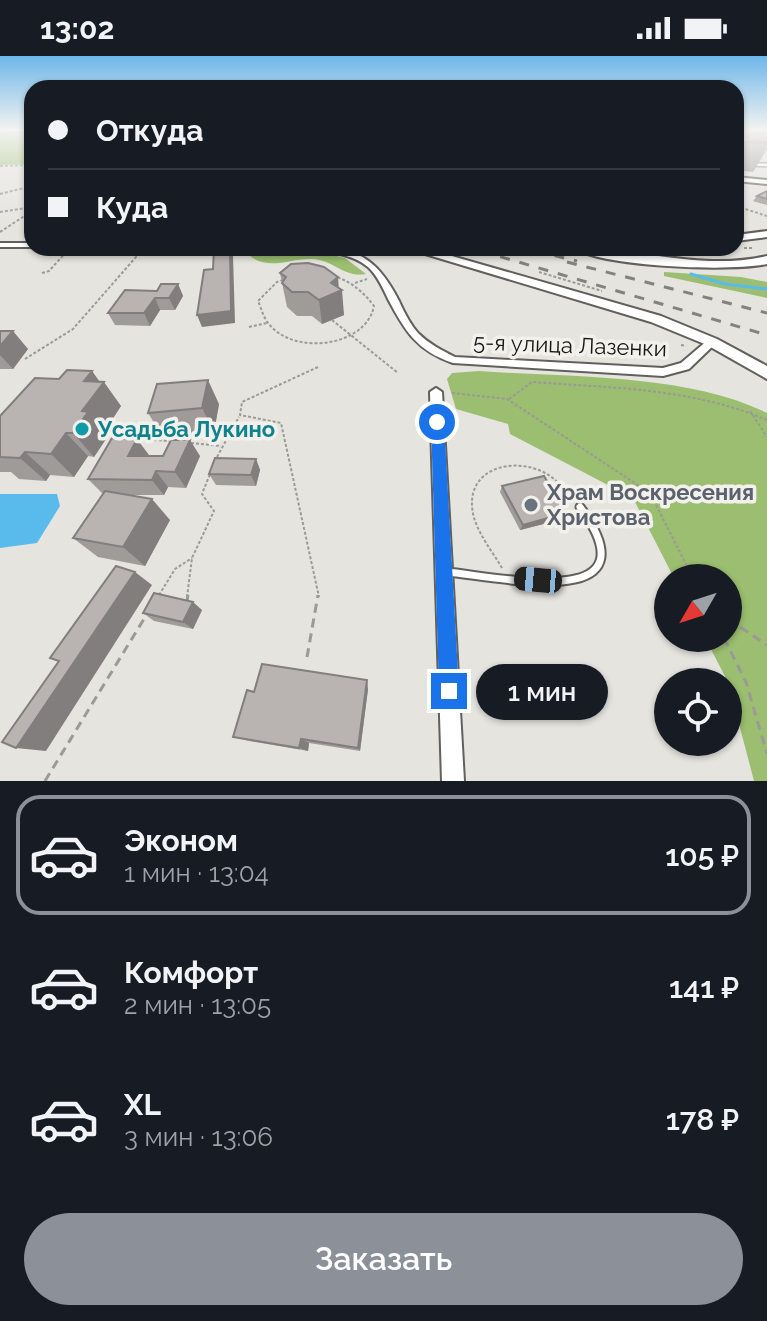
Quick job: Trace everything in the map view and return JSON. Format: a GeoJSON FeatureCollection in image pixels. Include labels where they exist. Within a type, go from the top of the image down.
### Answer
{"type":"FeatureCollection","features":[{"type":"Feature","properties":{"kind":"main road"},"geometry":{"type":"LineString","coordinates":[[744,237],[765,236]]}},
{"type":"Feature","properties":{"kind":"main road"},"geometry":{"type":"LineString","coordinates":[[744,240],[767,253]]}},
{"type":"Feature","properties":{"kind":"main road"},"geometry":{"type":"LineString","coordinates":[[439,256],[656,319],[712,342],[767,373]]}},
{"type":"Feature","properties":{"kind":"main road"},"geometry":{"type":"LineString","coordinates":[[622,256],[767,269]]}},
{"type":"Feature","properties":{"kind":"main road"},"geometry":{"type":"LineString","coordinates":[[721,263],[767,260]]}},
{"type":"Feature","properties":{"kind":"street"},"geometry":{"type":"LineString","coordinates":[[744,180],[767,182]]}},
{"type":"Feature","properties":{"kind":"street"},"geometry":{"type":"LineString","coordinates":[[0,245],[24,245]]}},
{"type":"Feature","properties":{"kind":"street","name":"5-я улица Лазенки"},"geometry":{"type":"LineString","coordinates":[[357,256],[371,263],[415,339],[431,352],[453,360],[663,372],[685,366],[712,342]]}},
{"type":"Feature","properties":{"kind":"street"},"geometry":{"type":"LineString","coordinates":[[444,392],[444,572],[453,781]]}},
{"type":"Feature","properties":{"kind":"lane"},"geometry":{"type":"LineString","coordinates":[[744,164],[767,165]]}},
{"type":"Feature","properties":{"kind":"lane"},"geometry":{"type":"LineString","coordinates":[[444,572],[569,582],[588,576],[600,561],[601,542],[593,522],[580,507]]}},
{"type":"Feature","properties":{"kind":"path"},"geometry":{"type":"LineString","coordinates":[[0,166],[24,165]]}},
{"type":"Feature","properties":{"kind":"path"},"geometry":{"type":"LineString","coordinates":[[0,194],[24,188]]}},
{"type":"Feature","properties":{"kind":"path"},"geometry":{"type":"LineString","coordinates":[[744,209],[767,216]]}},
{"type":"Feature","properties":{"kind":"path"},"geometry":{"type":"LineString","coordinates":[[0,212],[24,210]]}},
{"type":"Feature","properties":{"kind":"path"},"geometry":{"type":"LineString","coordinates":[[0,232],[24,215]]}},
{"type":"Feature","properties":{"kind":"path"},"geometry":{"type":"LineString","coordinates":[[744,248],[754,248]]}},
{"type":"Feature","properties":{"kind":"path"},"geometry":{"type":"LineString","coordinates":[[42,273],[49,271],[63,256]]}},
{"type":"Feature","properties":{"kind":"path"},"geometry":{"type":"LineString","coordinates":[[25,359],[73,329],[136,256]]}},
{"type":"Feature","properties":{"kind":"path"},"geometry":{"type":"LineString","coordinates":[[303,273],[334,275],[354,284],[367,293],[374,314],[353,337],[331,343],[291,338],[268,322],[260,311],[258,301],[262,293],[277,281],[303,273]]}},
{"type":"Feature","properties":{"kind":"path"},"geometry":{"type":"LineString","coordinates":[[354,284],[373,278]]}},
{"type":"Feature","properties":{"kind":"path"},"geometry":{"type":"LineString","coordinates":[[332,320],[398,373]]}},
{"type":"Feature","properties":{"kind":"path"},"geometry":{"type":"LineString","coordinates":[[249,327],[268,322]]}},
{"type":"Feature","properties":{"kind":"path"},"geometry":{"type":"LineString","coordinates":[[681,345],[686,346]]}},
{"type":"Feature","properties":{"kind":"path"},"geometry":{"type":"LineString","coordinates":[[217,458],[240,415],[242,402],[318,367]]}},
{"type":"Feature","properties":{"kind":"path"},"geometry":{"type":"LineString","coordinates":[[508,400],[532,382],[706,398],[749,410],[767,420]]}},
{"type":"Feature","properties":{"kind":"path"},"geometry":{"type":"LineString","coordinates":[[444,392],[508,400],[650,493],[686,564]]}},
{"type":"Feature","properties":{"kind":"path"},"geometry":{"type":"LineString","coordinates":[[749,410],[767,437]]}},
{"type":"Feature","properties":{"kind":"path"},"geometry":{"type":"LineString","coordinates":[[240,415],[281,423],[319,598],[307,657]]}},
{"type":"Feature","properties":{"kind":"path"},"geometry":{"type":"LineString","coordinates":[[159,428],[153,440],[222,446]]}},
{"type":"Feature","properties":{"kind":"path"},"geometry":{"type":"LineString","coordinates":[[507,577],[473,511],[473,491],[483,475],[500,466],[532,468],[554,478],[580,507]]}},
{"type":"Feature","properties":{"kind":"path"},"geometry":{"type":"LineString","coordinates":[[186,606],[192,558],[214,511],[202,494],[212,470]]}},
{"type":"Feature","properties":{"kind":"path"},"geometry":{"type":"LineString","coordinates":[[158,596],[175,569],[192,558]]}},
{"type":"Feature","properties":{"kind":"path"},"geometry":{"type":"LineString","coordinates":[[45,781],[150,609]]}},
{"type":"Feature","properties":{"kind":"path"},"geometry":{"type":"LineString","coordinates":[[742,628],[767,645]]}},
{"type":"Feature","properties":{"kind":"path"},"geometry":{"type":"LineString","coordinates":[[731,652],[746,682],[767,754]]}},
{"type":"Feature","properties":{"kind":"green space"},"geometry":{"type":"Polygon","coordinates":[[[250,256],[337,256],[345,258],[366,274],[351,273],[320,260],[265,263],[250,256]]]}},
{"type":"Feature","properties":{"kind":"green space"},"geometry":{"type":"Polygon","coordinates":[[[664,272],[741,277],[767,282],[767,298],[664,276],[664,272]]]}},
{"type":"Feature","properties":{"kind":"green space"},"geometry":{"type":"Polygon","coordinates":[[[479,371],[664,384],[735,400],[767,413],[767,781],[754,781],[742,735],[742,668],[721,668],[712,652],[742,652],[742,564],[667,564],[633,498],[510,434],[508,424],[456,409],[447,379],[452,373],[479,371]]]}},
{"type":"Feature","properties":{"kind":"water"},"geometry":{"type":"Polygon","coordinates":[[[0,494],[57,494],[60,506],[37,543],[0,548],[0,494]]]}},
{"type":"Feature","properties":{"kind":"building"},"geometry":{"type":"Polygon","coordinates":[[[214,256],[230,256],[231,311],[197,315],[204,270],[213,269],[214,256]]]}},
{"type":"Feature","properties":{"kind":"building"},"geometry":{"type":"Polygon","coordinates":[[[308,263],[324,267],[338,277],[331,283],[342,290],[319,300],[308,292],[292,292],[282,283],[286,277],[280,273],[291,264],[308,263]]]}},
{"type":"Feature","properties":{"kind":"building"},"geometry":{"type":"Polygon","coordinates":[[[161,284],[178,284],[169,298],[155,298],[144,313],[108,313],[125,290],[157,291],[161,284]]]}},
{"type":"Feature","properties":{"kind":"building"},"geometry":{"type":"Polygon","coordinates":[[[0,331],[13,331],[0,346],[0,331]]]}},
{"type":"Feature","properties":{"kind":"building"},"geometry":{"type":"Polygon","coordinates":[[[67,370],[92,371],[84,381],[104,382],[82,411],[88,412],[73,433],[66,433],[51,454],[25,452],[20,458],[0,457],[0,416],[35,378],[59,379],[67,370]]]}},
{"type":"Feature","properties":{"kind":"building"},"geometry":{"type":"Polygon","coordinates":[[[208,380],[202,408],[148,413],[157,384],[208,380]]]}},
{"type":"Feature","properties":{"kind":"building"},"geometry":{"type":"Polygon","coordinates":[[[112,438],[137,439],[128,456],[163,456],[171,440],[190,440],[175,472],[156,471],[152,480],[88,479],[112,438]]]}},
{"type":"Feature","properties":{"kind":"building"},"geometry":{"type":"Polygon","coordinates":[[[215,458],[256,459],[251,475],[209,474],[215,458]]]}},
{"type":"Feature","properties":{"kind":"building","name":"Храм Воскресения Христова"},"geometry":{"type":"Polygon","coordinates":[[[544,476],[566,513],[523,525],[502,486],[544,476]]]}},
{"type":"Feature","properties":{"kind":"building"},"geometry":{"type":"Polygon","coordinates":[[[105,491],[152,499],[123,547],[73,538],[105,491]]]}},
{"type":"Feature","properties":{"kind":"building"},"geometry":{"type":"Polygon","coordinates":[[[116,566],[135,572],[16,748],[2,742],[59,661],[50,658],[116,566]]]}},
{"type":"Feature","properties":{"kind":"building"},"geometry":{"type":"Polygon","coordinates":[[[154,593],[193,602],[183,622],[143,613],[154,593]]]}},
{"type":"Feature","properties":{"kind":"building"},"geometry":{"type":"Polygon","coordinates":[[[262,664],[367,680],[358,748],[301,739],[299,748],[233,737],[247,690],[254,692],[262,664]]]}},
{"type":"Feature","properties":{"kind":"waterway"},"geometry":{"type":"LineString","coordinates":[[691,274],[725,284],[767,289]]}},
{"type":"Feature","properties":{"kind":"railway"},"geometry":{"type":"LineString","coordinates":[[498,256],[767,335]]}},
{"type":"Feature","properties":{"kind":"railway"},"geometry":{"type":"LineString","coordinates":[[556,256],[577,261]]}},
{"type":"Feature","properties":{"kind":"railway"},"geometry":{"type":"LineString","coordinates":[[567,262],[767,313]]}},
{"type":"Feature","properties":{"kind":"place","name":"Усадьба Лукино"},"geometry":{"type":"Point","coordinates":[82,429]}},
{"type":"Feature","properties":{"kind":"place","name":"Храм Воскресения Христова"},"geometry":{"type":"Point","coordinates":[531,505]}},
{"type":"Feature","properties":{"kind":"route"},"geometry":{"type":"LineString","coordinates":[[437,422],[449,691]]}}]}
